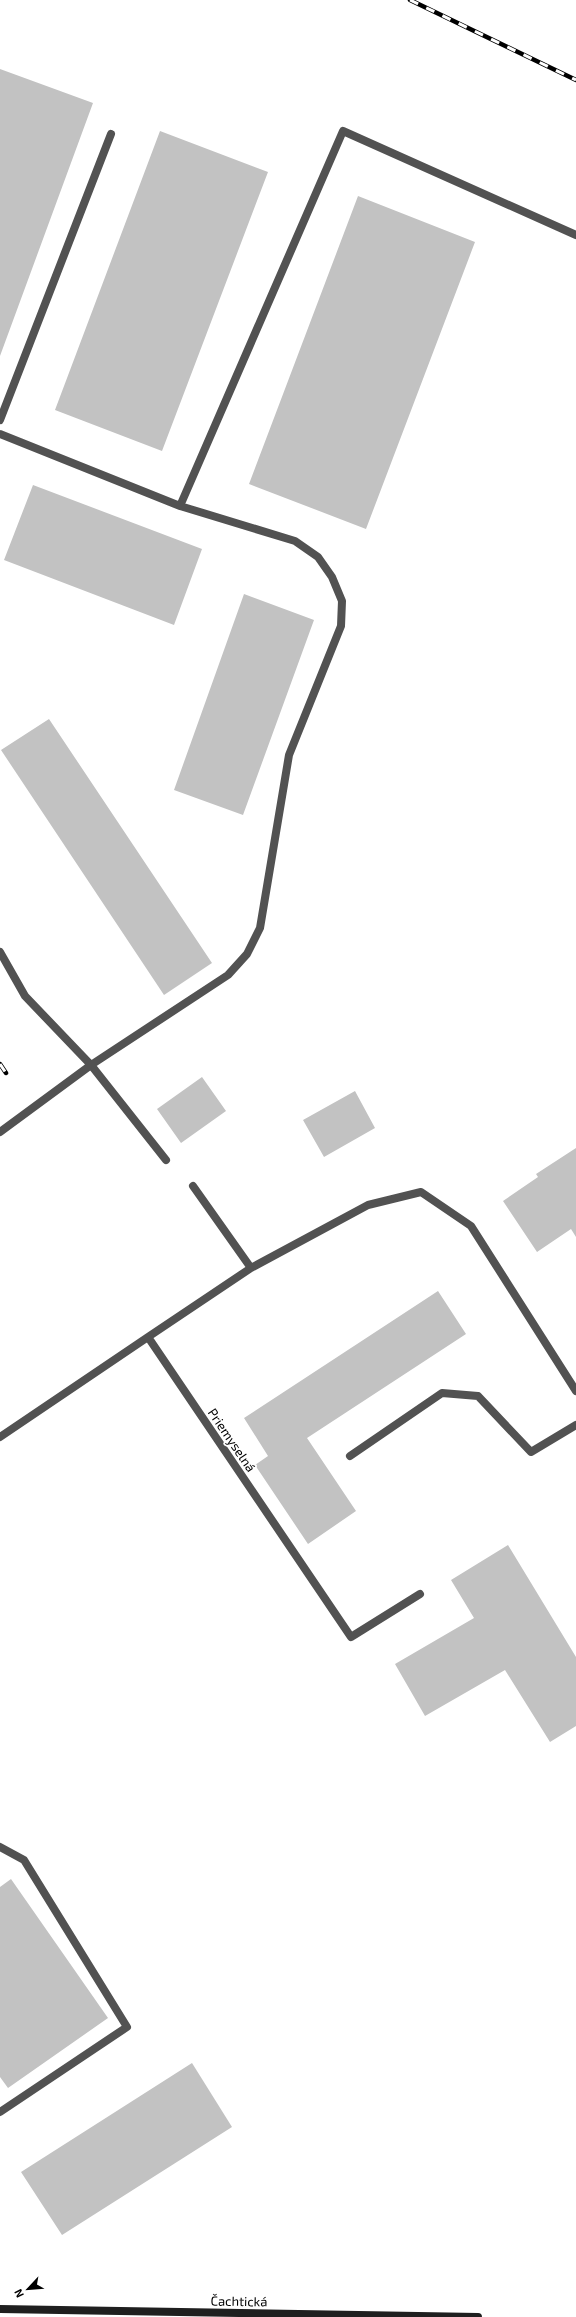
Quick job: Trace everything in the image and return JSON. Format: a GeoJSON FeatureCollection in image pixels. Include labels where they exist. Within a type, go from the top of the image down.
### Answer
{"type":"FeatureCollection","features":[{"type":"Feature","properties":{"kind":"main road","name":"Čachtická"},"geometry":{"type":"LineString","coordinates":[[0,2309],[478,2317]]}},
{"type":"Feature","properties":{"kind":"lane"},"geometry":{"type":"LineString","coordinates":[[180,506],[343,131],[576,235]]}},
{"type":"Feature","properties":{"kind":"lane"},"geometry":{"type":"LineString","coordinates":[[0,420],[111,134]]}},
{"type":"Feature","properties":{"kind":"lane"},"geometry":{"type":"LineString","coordinates":[[0,434],[180,506],[295,541],[318,556],[332,576],[342,601],[341,626],[289,755],[260,928],[247,954],[228,975],[91,1065],[0,1132]]}},
{"type":"Feature","properties":{"kind":"lane"},"geometry":{"type":"LineString","coordinates":[[0,952],[25,996],[91,1065],[166,1160]]}},
{"type":"Feature","properties":{"kind":"lane"},"geometry":{"type":"LineString","coordinates":[[193,1186],[250,1268]]}},
{"type":"Feature","properties":{"kind":"lane"},"geometry":{"type":"LineString","coordinates":[[0,1437],[250,1268],[368,1205],[421,1192],[471,1226],[576,1391]]}},
{"type":"Feature","properties":{"kind":"lane","name":"Priemyselná"},"geometry":{"type":"LineString","coordinates":[[148,1337],[351,1637],[420,1594]]}},
{"type":"Feature","properties":{"kind":"lane"},"geometry":{"type":"LineString","coordinates":[[350,1456],[442,1393],[478,1396],[531,1452],[576,1425]]}},
{"type":"Feature","properties":{"kind":"lane"},"geometry":{"type":"LineString","coordinates":[[0,1847],[24,1860],[127,2027],[0,2112]]}},
{"type":"Feature","properties":{"kind":"building"},"geometry":{"type":"Polygon","coordinates":[[[0,69],[93,103],[0,356],[0,69]]]}},
{"type":"Feature","properties":{"kind":"building"},"geometry":{"type":"Polygon","coordinates":[[[160,131],[268,172],[162,451],[55,410],[160,131]]]}},
{"type":"Feature","properties":{"kind":"building"},"geometry":{"type":"Polygon","coordinates":[[[358,196],[475,242],[366,529],[249,484],[358,196]]]}},
{"type":"Feature","properties":{"kind":"building"},"geometry":{"type":"Polygon","coordinates":[[[33,485],[202,549],[174,625],[4,560],[33,485]]]}},
{"type":"Feature","properties":{"kind":"building"},"geometry":{"type":"Polygon","coordinates":[[[244,594],[314,620],[243,815],[174,790],[244,594]]]}},
{"type":"Feature","properties":{"kind":"building"},"geometry":{"type":"Polygon","coordinates":[[[49,719],[212,963],[164,995],[1,750],[49,719]]]}},
{"type":"Feature","properties":{"kind":"building"},"geometry":{"type":"Polygon","coordinates":[[[202,1077],[226,1111],[181,1143],[157,1109],[202,1077]]]}},
{"type":"Feature","properties":{"kind":"building"},"geometry":{"type":"Polygon","coordinates":[[[355,1091],[375,1128],[324,1157],[303,1120],[355,1091]]]}},
{"type":"Feature","properties":{"kind":"building"},"geometry":{"type":"Polygon","coordinates":[[[576,1148],[576,1237],[571,1229],[537,1252],[503,1201],[538,1177],[536,1174],[576,1148]]]}},
{"type":"Feature","properties":{"kind":"building"},"geometry":{"type":"Polygon","coordinates":[[[438,1291],[466,1334],[307,1438],[356,1511],[308,1544],[255,1465],[268,1456],[244,1418],[438,1291]]]}},
{"type":"Feature","properties":{"kind":"building"},"geometry":{"type":"Polygon","coordinates":[[[508,1545],[576,1657],[576,1726],[550,1742],[505,1670],[425,1716],[395,1664],[474,1618],[451,1580],[508,1545]]]}},
{"type":"Feature","properties":{"kind":"building"},"geometry":{"type":"Polygon","coordinates":[[[11,1879],[108,2018],[8,2088],[0,2077],[0,1887],[11,1879]]]}},
{"type":"Feature","properties":{"kind":"building"},"geometry":{"type":"Polygon","coordinates":[[[192,2063],[232,2127],[62,2235],[21,2172],[192,2063]]]}},
{"type":"Feature","properties":{"kind":"railway"},"geometry":{"type":"LineString","coordinates":[[410,0],[576,80]]}},
{"type":"Feature","properties":{"kind":"railway"},"geometry":{"type":"LineString","coordinates":[[0,1064],[6,1073]]}}]}
